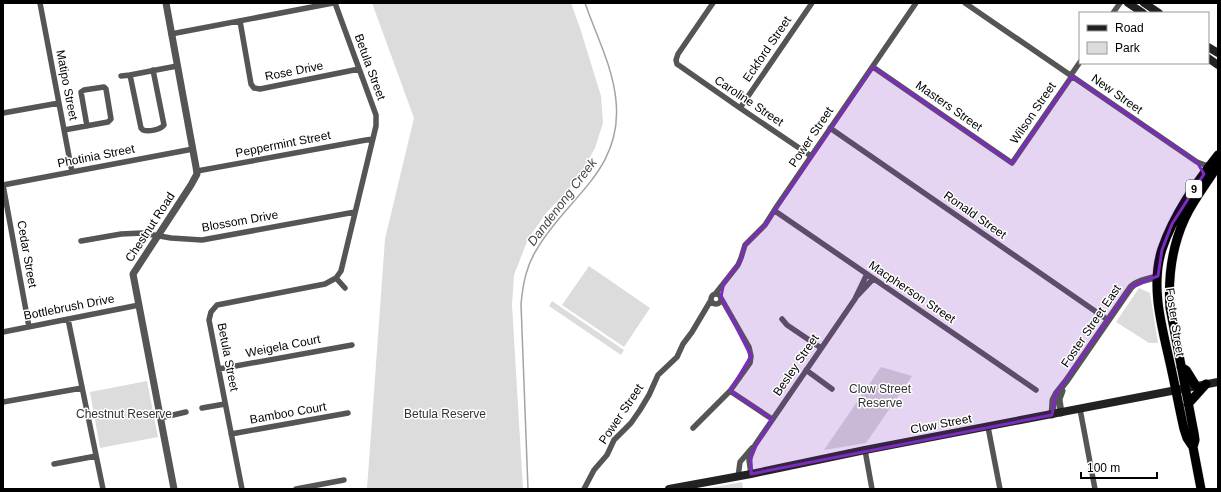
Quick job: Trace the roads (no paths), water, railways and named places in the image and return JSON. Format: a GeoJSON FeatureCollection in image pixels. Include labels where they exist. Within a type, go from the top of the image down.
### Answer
{"type":"FeatureCollection","features":[{"type":"Feature","properties":{"kind":"highway","name":"Foster Street"},"geometry":{"type":"LineString","coordinates":[[1185,388],[1173,327],[1169,289],[1171,267],[1177,242],[1188,212],[1218,155]]}},
{"type":"Feature","properties":{"kind":"highway","name":"Foster Street"},"geometry":{"type":"LineString","coordinates":[[1176,389],[1160,318],[1157,292],[1162,250],[1166,238],[1179,212],[1204,174],[1214,165]]}},
{"type":"Feature","properties":{"kind":"highway"},"geometry":{"type":"LineString","coordinates":[[1166,238],[1177,242]]}},
{"type":"Feature","properties":{"kind":"highway"},"geometry":{"type":"LineString","coordinates":[[1180,366],[1186,370],[1196,386]]}},
{"type":"Feature","properties":{"kind":"highway"},"geometry":{"type":"LineString","coordinates":[[1188,404],[1206,384]]}},
{"type":"Feature","properties":{"kind":"highway","name":"9"},"geometry":{"type":"LineString","coordinates":[[1185,388],[1195,440],[1192,447]]}},
{"type":"Feature","properties":{"kind":"highway","name":"9"},"geometry":{"type":"LineString","coordinates":[[1176,389],[1187,438],[1192,447],[1201,489]]}},
{"type":"Feature","properties":{"kind":"main road"},"geometry":{"type":"LineString","coordinates":[[1128,3],[1141,12]]}},
{"type":"Feature","properties":{"kind":"main road"},"geometry":{"type":"LineString","coordinates":[[1144,3],[1158,12]]}},
{"type":"Feature","properties":{"kind":"main road"},"geometry":{"type":"LineString","coordinates":[[1209,47],[1218,53]]}},
{"type":"Feature","properties":{"kind":"main road"},"geometry":{"type":"LineString","coordinates":[[1209,59],[1218,65]]}},
{"type":"Feature","properties":{"kind":"main road","name":"Clow Street"},"geometry":{"type":"LineString","coordinates":[[669,489],[738,477],[865,450],[1218,382]]}},
{"type":"Feature","properties":{"kind":"street","name":"Matipo Street"},"geometry":{"type":"LineString","coordinates":[[40,3],[72,172]]}},
{"type":"Feature","properties":{"kind":"street"},"geometry":{"type":"LineString","coordinates":[[166,3],[197,171]]}},
{"type":"Feature","properties":{"kind":"street"},"geometry":{"type":"LineString","coordinates":[[172,34],[334,3]]}},
{"type":"Feature","properties":{"kind":"street","name":"Betula Street"},"geometry":{"type":"LineString","coordinates":[[242,489],[209,320],[211,312],[217,305],[325,284],[336,278],[341,271],[377,118],[334,3]]}},
{"type":"Feature","properties":{"kind":"street","name":"Caroline Street"},"geometry":{"type":"LineString","coordinates":[[713,3],[678,54],[676,62],[680,68],[811,156]]}},
{"type":"Feature","properties":{"kind":"street","name":"Eckford Street"},"geometry":{"type":"LineString","coordinates":[[740,108],[812,3]]}},
{"type":"Feature","properties":{"kind":"street","name":"Power Street"},"geometry":{"type":"LineString","coordinates":[[585,489],[594,470],[607,455],[614,440],[637,415],[649,395],[658,375],[676,357],[704,312],[717,299],[724,282],[740,262],[745,245],[765,225],[775,211],[916,3]]}},
{"type":"Feature","properties":{"kind":"street","name":"New Street"},"geometry":{"type":"LineString","coordinates":[[965,3],[1197,162],[1205,165],[1214,165]]}},
{"type":"Feature","properties":{"kind":"street"},"geometry":{"type":"LineString","coordinates":[[1114,12],[1120,3]]}},
{"type":"Feature","properties":{"kind":"street","name":"Rose Drive"},"geometry":{"type":"LineString","coordinates":[[240,21],[251,84],[254,88],[260,89],[359,69]]}},
{"type":"Feature","properties":{"kind":"street","name":"Wilson Street"},"geometry":{"type":"LineString","coordinates":[[1012,163],[1079,64]]}},
{"type":"Feature","properties":{"kind":"street"},"geometry":{"type":"LineString","coordinates":[[121,76],[177,66]]}},
{"type":"Feature","properties":{"kind":"street","name":"Masters Street"},"geometry":{"type":"LineString","coordinates":[[873,67],[1012,163]]}},
{"type":"Feature","properties":{"kind":"street"},"geometry":{"type":"LineString","coordinates":[[130,74],[141,128],[142,130],[146,131],[161,128],[164,125],[153,70]]}},
{"type":"Feature","properties":{"kind":"street"},"geometry":{"type":"LineString","coordinates":[[64,130],[87,126],[108,122],[111,120],[106,89],[104,87],[84,90],[82,92],[87,126]]}},
{"type":"Feature","properties":{"kind":"street"},"geometry":{"type":"LineString","coordinates":[[3,113],[59,103]]}},
{"type":"Feature","properties":{"kind":"street","name":"Ronald Street"},"geometry":{"type":"LineString","coordinates":[[830,128],[1108,320]]}},
{"type":"Feature","properties":{"kind":"street","name":"Peppermint Street"},"geometry":{"type":"LineString","coordinates":[[197,171],[373,139]]}},
{"type":"Feature","properties":{"kind":"street","name":"Photinia Street"},"geometry":{"type":"LineString","coordinates":[[3,185],[193,149]]}},
{"type":"Feature","properties":{"kind":"street","name":"New Street"},"geometry":{"type":"LineString","coordinates":[[1197,162],[1204,174]]}},
{"type":"Feature","properties":{"kind":"street","name":"Chestnut Road"},"geometry":{"type":"LineString","coordinates":[[174,489],[133,274],[194,180],[197,171]]}},
{"type":"Feature","properties":{"kind":"street","name":"Cedar Street"},"geometry":{"type":"LineString","coordinates":[[3,185],[29,326]]}},
{"type":"Feature","properties":{"kind":"street","name":"Macpherson Street"},"geometry":{"type":"LineString","coordinates":[[775,211],[1036,390]]}},
{"type":"Feature","properties":{"kind":"street","name":"Blossom Drive"},"geometry":{"type":"LineString","coordinates":[[81,241],[122,234],[142,233],[171,238],[202,240],[355,212]]}},
{"type":"Feature","properties":{"kind":"street","name":"Besley Street"},"geometry":{"type":"LineString","coordinates":[[738,477],[740,462],[755,445],[821,348],[854,299],[867,274]]}},
{"type":"Feature","properties":{"kind":"street","name":"Foster Street East"},"geometry":{"type":"LineString","coordinates":[[1052,415],[1054,397],[1133,285],[1137,282],[1158,276]]}},
{"type":"Feature","properties":{"kind":"street"},"geometry":{"type":"LineString","coordinates":[[336,278],[345,288]]}},
{"type":"Feature","properties":{"kind":"street","name":"Besley Street"},"geometry":{"type":"LineString","coordinates":[[854,299],[873,279]]}},
{"type":"Feature","properties":{"kind":"street"},"geometry":{"type":"LineString","coordinates":[[693,428],[730,391],[750,363],[751,356],[749,347],[729,312],[717,299]]}},
{"type":"Feature","properties":{"kind":"street","name":"Bottlebrush Drive"},"geometry":{"type":"LineString","coordinates":[[3,332],[139,304]]}},
{"type":"Feature","properties":{"kind":"street"},"geometry":{"type":"LineString","coordinates":[[68,319],[103,489]]}},
{"type":"Feature","properties":{"kind":"street"},"geometry":{"type":"LineString","coordinates":[[782,319],[791,328],[821,348]]}},
{"type":"Feature","properties":{"kind":"street","name":"Weigela Court"},"geometry":{"type":"LineString","coordinates":[[219,369],[352,345]]}},
{"type":"Feature","properties":{"kind":"street"},"geometry":{"type":"LineString","coordinates":[[806,370],[832,389]]}},
{"type":"Feature","properties":{"kind":"street","name":"Foster Street East"},"geometry":{"type":"LineString","coordinates":[[1061,413],[1059,398],[1067,380]]}},
{"type":"Feature","properties":{"kind":"street"},"geometry":{"type":"LineString","coordinates":[[3,402],[82,388]]}},
{"type":"Feature","properties":{"kind":"street"},"geometry":{"type":"LineString","coordinates":[[730,391],[772,420]]}},
{"type":"Feature","properties":{"kind":"street"},"geometry":{"type":"LineString","coordinates":[[202,408],[225,404]]}},
{"type":"Feature","properties":{"kind":"street"},"geometry":{"type":"LineString","coordinates":[[1080,409],[1095,489]]}},
{"type":"Feature","properties":{"kind":"street"},"geometry":{"type":"LineString","coordinates":[[160,418],[186,412]]}},
{"type":"Feature","properties":{"kind":"street","name":"Bamboo Court"},"geometry":{"type":"LineString","coordinates":[[231,434],[348,413]]}},
{"type":"Feature","properties":{"kind":"street"},"geometry":{"type":"LineString","coordinates":[[988,427],[1000,489]]}},
{"type":"Feature","properties":{"kind":"street","name":"Besley Street"},"geometry":{"type":"LineString","coordinates":[[750,474],[749,460],[755,445]]}},
{"type":"Feature","properties":{"kind":"street"},"geometry":{"type":"LineString","coordinates":[[865,450],[872,489]]}},
{"type":"Feature","properties":{"kind":"street"},"geometry":{"type":"LineString","coordinates":[[54,464],[96,456]]}},
{"type":"Feature","properties":{"kind":"street"},"geometry":{"type":"LineString","coordinates":[[296,489],[344,480]]}},
{"type":"Feature","properties":{"kind":"waterway","name":"Dandenong Creek"},"geometry":{"type":"LineString","coordinates":[[528,489],[521,304],[526,275],[533,255],[549,231],[590,182],[602,165],[611,146],[616,125],[616,101],[608,63],[585,3]]}},
{"type":"Feature","properties":{"kind":"park label","name":"Clow Street Reserve"},"geometry":{"type":"Point","coordinates":[880,396]}},
{"type":"Feature","properties":{"kind":"park label","name":"Chestnut Reserve"},"geometry":{"type":"Point","coordinates":[124,414]}},
{"type":"Feature","properties":{"kind":"park label","name":"Betula Reserve"},"geometry":{"type":"Point","coordinates":[445,414]}}]}
